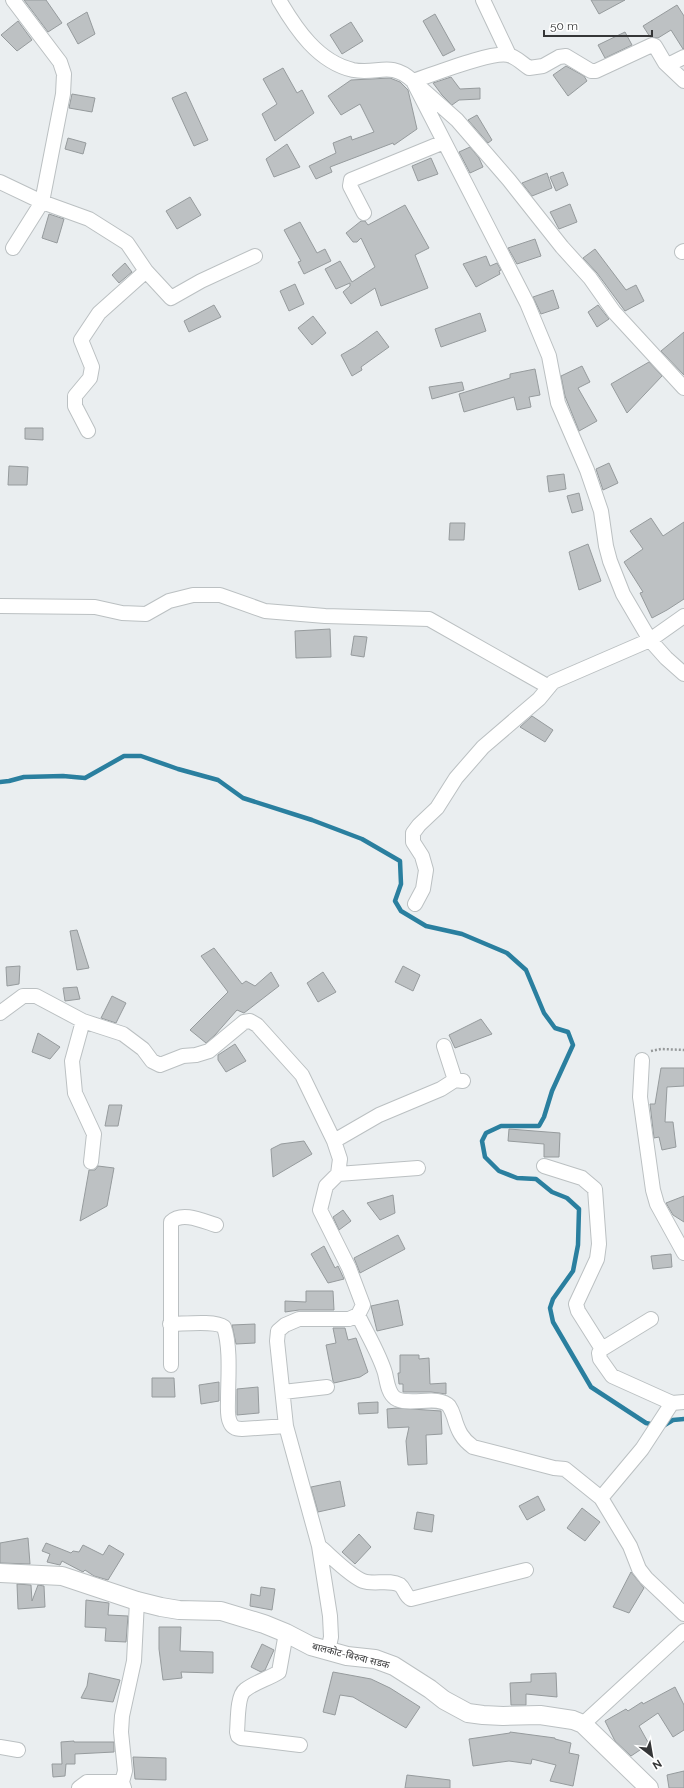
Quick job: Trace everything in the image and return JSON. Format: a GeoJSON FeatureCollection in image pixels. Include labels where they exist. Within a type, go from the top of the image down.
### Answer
{"type":"FeatureCollection","features":[{"type":"Feature","properties":{"kind":"main road","name":"बालकोट-बिरुवा सडक"},"geometry":{"type":"LineString","coordinates":[[0,1573],[62,1576],[138,1601],[179,1610],[221,1611],[243,1617],[286,1633],[310,1646],[347,1656],[375,1659],[394,1666],[430,1689],[444,1700],[468,1713],[483,1716],[540,1715],[573,1720],[583,1724],[649,1788]]}},
{"type":"Feature","properties":{"kind":"street"},"geometry":{"type":"LineString","coordinates":[[13,0],[60,62],[64,74],[63,94],[42,202],[13,248]]}},
{"type":"Feature","properties":{"kind":"street"},"geometry":{"type":"LineString","coordinates":[[279,0],[288,16],[308,42],[318,52],[337,64],[353,70],[400,70],[457,120],[509,180],[562,247],[590,278],[614,312],[684,388]]}},
{"type":"Feature","properties":{"kind":"street"},"geometry":{"type":"LineString","coordinates":[[483,0],[509,55],[529,68],[543,66],[559,57],[566,56],[591,71],[596,71],[652,45],[657,50],[665,64],[684,81]]}},
{"type":"Feature","properties":{"kind":"street"},"geometry":{"type":"LineString","coordinates":[[413,81],[492,56],[509,55]]}},
{"type":"Feature","properties":{"kind":"street"},"geometry":{"type":"LineString","coordinates":[[665,64],[671,64],[684,57]]}},
{"type":"Feature","properties":{"kind":"street"},"geometry":{"type":"LineString","coordinates":[[413,81],[526,303],[549,356],[558,403],[587,470],[601,511],[606,546],[610,561],[623,594],[650,640],[666,658],[684,674]]}},
{"type":"Feature","properties":{"kind":"street"},"geometry":{"type":"LineString","coordinates":[[364,213],[350,186],[352,180],[444,142]]}},
{"type":"Feature","properties":{"kind":"street"},"geometry":{"type":"LineString","coordinates":[[0,182],[42,202],[89,219],[127,243],[146,271],[171,298],[201,281],[255,256]]}},
{"type":"Feature","properties":{"kind":"street"},"geometry":{"type":"LineString","coordinates":[[88,431],[75,406],[75,396],[90,378],[92,367],[81,340],[99,313],[146,271]]}},
{"type":"Feature","properties":{"kind":"street"},"geometry":{"type":"LineString","coordinates":[[0,606],[96,607],[122,613],[146,614],[169,601],[193,595],[220,595],[265,610],[324,616],[429,619],[549,687]]}},
{"type":"Feature","properties":{"kind":"street"},"geometry":{"type":"LineString","coordinates":[[415,904],[423,889],[426,870],[422,856],[413,842],[413,832],[437,808],[456,778],[483,747],[539,699],[558,679],[650,640],[684,616]]}},
{"type":"Feature","properties":{"kind":"street"},"geometry":{"type":"LineString","coordinates":[[0,1013],[23,996],[36,996],[84,1021],[124,1034],[143,1049],[152,1061],[160,1065],[183,1056],[196,1055],[209,1051],[244,1022],[250,1021],[256,1025],[302,1075],[334,1141],[340,1159],[338,1174],[326,1186],[320,1210],[349,1268],[363,1305],[358,1315],[349,1319],[299,1319],[285,1325],[278,1331],[277,1341],[286,1426],[319,1546],[330,1616],[331,1637],[328,1651]]}},
{"type":"Feature","properties":{"kind":"street"},"geometry":{"type":"LineString","coordinates":[[84,1021],[72,1061],[75,1093],[94,1134],[91,1162]]}},
{"type":"Feature","properties":{"kind":"street"},"geometry":{"type":"LineString","coordinates":[[334,1141],[379,1115],[459,1080],[444,1046]]}},
{"type":"Feature","properties":{"kind":"street"},"geometry":{"type":"LineString","coordinates":[[642,1060],[640,1097],[653,1190],[657,1204],[680,1234],[684,1253]]}},
{"type":"Feature","properties":{"kind":"street"},"geometry":{"type":"LineString","coordinates":[[544,1166],[582,1178],[595,1190],[599,1244],[597,1259],[576,1304],[578,1311],[602,1349]]}},
{"type":"Feature","properties":{"kind":"street"},"geometry":{"type":"LineString","coordinates":[[338,1174],[418,1168]]}},
{"type":"Feature","properties":{"kind":"street"},"geometry":{"type":"LineString","coordinates":[[171,1365],[171,1222],[175,1218],[182,1216],[216,1225]]}},
{"type":"Feature","properties":{"kind":"street"},"geometry":{"type":"LineString","coordinates":[[358,1315],[382,1364],[390,1393],[395,1398],[404,1401],[442,1401],[449,1406],[452,1411],[460,1435],[473,1447],[554,1468],[565,1469],[601,1498],[630,1546],[639,1569],[646,1578],[684,1614]]}},
{"type":"Feature","properties":{"kind":"street"},"geometry":{"type":"LineString","coordinates":[[601,1498],[642,1449],[678,1402],[612,1376],[600,1359],[599,1353],[602,1349],[651,1319]]}},
{"type":"Feature","properties":{"kind":"street"},"geometry":{"type":"LineString","coordinates":[[170,1324],[211,1323],[222,1325],[224,1328],[228,1355],[229,1422],[232,1426],[236,1429],[286,1426]]}},
{"type":"Feature","properties":{"kind":"street"},"geometry":{"type":"LineString","coordinates":[[283,1392],[327,1387]]}},
{"type":"Feature","properties":{"kind":"street"},"geometry":{"type":"LineString","coordinates":[[319,1546],[355,1577],[363,1581],[393,1583],[400,1585],[407,1597],[411,1599],[526,1570]]}},
{"type":"Feature","properties":{"kind":"street"},"geometry":{"type":"LineString","coordinates":[[79,1788],[87,1782],[123,1785],[125,1771],[121,1732],[122,1716],[134,1661],[138,1601]]}},
{"type":"Feature","properties":{"kind":"street"},"geometry":{"type":"LineString","coordinates":[[583,1724],[684,1631]]}},
{"type":"Feature","properties":{"kind":"street"},"geometry":{"type":"LineString","coordinates":[[286,1633],[279,1672],[244,1690],[240,1698],[237,1732],[238,1736],[241,1738],[300,1745]]}},
{"type":"Feature","properties":{"kind":"street"},"geometry":{"type":"LineString","coordinates":[[0,1747],[18,1750]]}},
{"type":"Feature","properties":{"kind":"path"},"geometry":{"type":"LineString","coordinates":[[642,1060],[646,1052],[661,1049],[684,1050]]}},
{"type":"Feature","properties":{"kind":"building"},"geometry":{"type":"Polygon","coordinates":[[[24,0],[46,0],[62,23],[48,32],[24,0]]]}},
{"type":"Feature","properties":{"kind":"building"},"geometry":{"type":"Polygon","coordinates":[[[591,0],[625,0],[599,14],[591,0]]]}},
{"type":"Feature","properties":{"kind":"building"},"geometry":{"type":"Polygon","coordinates":[[[677,5],[684,16],[684,49],[671,30],[658,38],[650,37],[643,26],[677,5]]]}},
{"type":"Feature","properties":{"kind":"building"},"geometry":{"type":"Polygon","coordinates":[[[87,12],[95,34],[78,44],[67,24],[87,12]]]}},
{"type":"Feature","properties":{"kind":"building"},"geometry":{"type":"Polygon","coordinates":[[[435,14],[455,50],[443,56],[423,21],[435,14]]]}},
{"type":"Feature","properties":{"kind":"building"},"geometry":{"type":"Polygon","coordinates":[[[18,21],[32,40],[17,51],[1,35],[18,21]]]}},
{"type":"Feature","properties":{"kind":"building"},"geometry":{"type":"Polygon","coordinates":[[[351,22],[363,41],[342,54],[330,35],[351,22]]]}},
{"type":"Feature","properties":{"kind":"building"},"geometry":{"type":"Polygon","coordinates":[[[625,32],[632,45],[605,58],[598,45],[625,32]]]}},
{"type":"Feature","properties":{"kind":"building"},"geometry":{"type":"Polygon","coordinates":[[[566,66],[584,76],[587,81],[568,96],[553,75],[566,66]]]}},
{"type":"Feature","properties":{"kind":"building"},"geometry":{"type":"Polygon","coordinates":[[[283,68],[297,93],[302,90],[314,113],[275,141],[262,114],[277,104],[263,79],[283,68]]]}},
{"type":"Feature","properties":{"kind":"building"},"geometry":{"type":"Polygon","coordinates":[[[451,77],[460,89],[480,88],[480,99],[459,100],[452,105],[433,83],[451,77]]]}},
{"type":"Feature","properties":{"kind":"building"},"geometry":{"type":"Polygon","coordinates":[[[390,78],[400,82],[408,90],[417,129],[394,145],[393,143],[330,167],[332,172],[316,179],[309,166],[336,153],[333,143],[351,136],[352,140],[374,132],[360,104],[341,115],[328,96],[351,80],[390,78]]]}},
{"type":"Feature","properties":{"kind":"building"},"geometry":{"type":"Polygon","coordinates":[[[186,92],[208,140],[194,146],[172,98],[186,92]]]}},
{"type":"Feature","properties":{"kind":"building"},"geometry":{"type":"Polygon","coordinates":[[[72,94],[95,98],[92,112],[69,108],[72,94]]]}},
{"type":"Feature","properties":{"kind":"building"},"geometry":{"type":"Polygon","coordinates":[[[477,115],[492,140],[488,143],[468,120],[477,115]]]}},
{"type":"Feature","properties":{"kind":"building"},"geometry":{"type":"Polygon","coordinates":[[[68,138],[86,143],[83,154],[65,149],[68,138]]]}},
{"type":"Feature","properties":{"kind":"building"},"geometry":{"type":"Polygon","coordinates":[[[287,144],[300,167],[274,177],[266,159],[287,144]]]}},
{"type":"Feature","properties":{"kind":"building"},"geometry":{"type":"Polygon","coordinates":[[[470,147],[479,158],[483,167],[470,173],[459,152],[470,147]]]}},
{"type":"Feature","properties":{"kind":"building"},"geometry":{"type":"Polygon","coordinates":[[[431,158],[438,174],[418,181],[412,166],[431,158]]]}},
{"type":"Feature","properties":{"kind":"building"},"geometry":{"type":"Polygon","coordinates":[[[563,172],[568,185],[556,191],[550,177],[563,172]]]}},
{"type":"Feature","properties":{"kind":"building"},"geometry":{"type":"Polygon","coordinates":[[[547,173],[552,188],[532,196],[522,183],[547,173]]]}},
{"type":"Feature","properties":{"kind":"building"},"geometry":{"type":"Polygon","coordinates":[[[190,197],[201,215],[177,229],[166,211],[190,197]]]}},
{"type":"Feature","properties":{"kind":"building"},"geometry":{"type":"Polygon","coordinates":[[[570,204],[577,222],[559,229],[550,212],[570,204]]]}},
{"type":"Feature","properties":{"kind":"building"},"geometry":{"type":"Polygon","coordinates":[[[405,205],[429,248],[415,255],[428,288],[381,306],[375,288],[351,304],[343,292],[350,286],[350,283],[336,289],[325,269],[340,261],[352,282],[375,267],[361,238],[357,242],[353,242],[346,233],[361,221],[365,221],[368,225],[405,205]]]}},
{"type":"Feature","properties":{"kind":"building"},"geometry":{"type":"Polygon","coordinates":[[[49,214],[64,219],[57,243],[42,238],[49,214]]]}},
{"type":"Feature","properties":{"kind":"building"},"geometry":{"type":"Polygon","coordinates":[[[300,222],[317,253],[325,249],[331,261],[304,274],[298,262],[301,261],[284,230],[300,222]]]}},
{"type":"Feature","properties":{"kind":"building"},"geometry":{"type":"Polygon","coordinates":[[[535,239],[541,256],[517,264],[508,248],[535,239]]]}},
{"type":"Feature","properties":{"kind":"building"},"geometry":{"type":"Polygon","coordinates":[[[595,249],[626,290],[636,285],[644,301],[625,311],[597,273],[583,258],[595,249]]]}},
{"type":"Feature","properties":{"kind":"building"},"geometry":{"type":"Polygon","coordinates":[[[486,256],[490,266],[497,263],[501,270],[499,271],[500,274],[476,287],[463,264],[486,256]]]}},
{"type":"Feature","properties":{"kind":"building"},"geometry":{"type":"Polygon","coordinates":[[[125,263],[132,272],[119,283],[112,275],[125,263]]]}},
{"type":"Feature","properties":{"kind":"building"},"geometry":{"type":"Polygon","coordinates":[[[295,284],[304,304],[289,311],[280,291],[295,284]]]}},
{"type":"Feature","properties":{"kind":"building"},"geometry":{"type":"Polygon","coordinates":[[[553,290],[559,308],[541,314],[533,297],[553,290]]]}},
{"type":"Feature","properties":{"kind":"building"},"geometry":{"type":"Polygon","coordinates":[[[214,305],[221,317],[189,332],[184,321],[214,305]]]}},
{"type":"Feature","properties":{"kind":"building"},"geometry":{"type":"Polygon","coordinates":[[[598,305],[609,319],[597,327],[588,312],[598,305]]]}},
{"type":"Feature","properties":{"kind":"building"},"geometry":{"type":"Polygon","coordinates":[[[480,313],[486,331],[441,347],[435,329],[480,313]]]}},
{"type":"Feature","properties":{"kind":"building"},"geometry":{"type":"Polygon","coordinates":[[[313,316],[326,333],[312,345],[298,328],[313,316]]]}},
{"type":"Feature","properties":{"kind":"building"},"geometry":{"type":"Polygon","coordinates":[[[377,331],[389,347],[361,367],[362,370],[352,376],[341,355],[377,331]]]}},
{"type":"Feature","properties":{"kind":"building"},"geometry":{"type":"Polygon","coordinates":[[[684,332],[684,375],[661,351],[684,332]]]}},
{"type":"Feature","properties":{"kind":"building"},"geometry":{"type":"Polygon","coordinates":[[[649,362],[662,376],[627,413],[611,384],[649,362]]]}},
{"type":"Feature","properties":{"kind":"building"},"geometry":{"type":"Polygon","coordinates":[[[582,366],[590,382],[578,388],[597,421],[579,431],[565,396],[561,376],[582,366]]]}},
{"type":"Feature","properties":{"kind":"building"},"geometry":{"type":"Polygon","coordinates":[[[535,369],[540,395],[529,397],[531,407],[517,410],[514,397],[464,412],[459,394],[510,378],[510,374],[535,369]]]}},
{"type":"Feature","properties":{"kind":"building"},"geometry":{"type":"Polygon","coordinates":[[[462,382],[464,390],[432,399],[429,387],[462,382]]]}},
{"type":"Feature","properties":{"kind":"building"},"geometry":{"type":"Polygon","coordinates":[[[25,428],[43,428],[43,440],[25,439],[25,428]]]}},
{"type":"Feature","properties":{"kind":"building"},"geometry":{"type":"Polygon","coordinates":[[[609,463],[618,483],[603,490],[596,469],[609,463]]]}},
{"type":"Feature","properties":{"kind":"building"},"geometry":{"type":"Polygon","coordinates":[[[9,466],[28,467],[27,485],[8,485],[9,466]]]}},
{"type":"Feature","properties":{"kind":"building"},"geometry":{"type":"Polygon","coordinates":[[[564,474],[566,489],[549,492],[547,476],[564,474]]]}},
{"type":"Feature","properties":{"kind":"building"},"geometry":{"type":"Polygon","coordinates":[[[579,493],[583,510],[572,513],[567,496],[579,493]]]}},
{"type":"Feature","properties":{"kind":"building"},"geometry":{"type":"Polygon","coordinates":[[[651,518],[663,536],[684,522],[684,599],[652,618],[640,593],[643,592],[624,562],[643,549],[630,531],[651,518]]]}},
{"type":"Feature","properties":{"kind":"building"},"geometry":{"type":"Polygon","coordinates":[[[450,523],[465,523],[464,540],[449,540],[450,523]]]}},
{"type":"Feature","properties":{"kind":"building"},"geometry":{"type":"Polygon","coordinates":[[[588,544],[601,581],[579,590],[569,552],[588,544]]]}},
{"type":"Feature","properties":{"kind":"building"},"geometry":{"type":"Polygon","coordinates":[[[330,629],[331,657],[296,658],[295,631],[330,629]]]}},
{"type":"Feature","properties":{"kind":"building"},"geometry":{"type":"Polygon","coordinates":[[[354,636],[367,637],[364,657],[351,655],[354,636]]]}},
{"type":"Feature","properties":{"kind":"building"},"geometry":{"type":"Polygon","coordinates":[[[532,716],[553,730],[545,742],[520,727],[532,716]]]}},
{"type":"Feature","properties":{"kind":"building"},"geometry":{"type":"Polygon","coordinates":[[[77,930],[89,968],[77,970],[70,931],[77,930]]]}},
{"type":"Feature","properties":{"kind":"building"},"geometry":{"type":"Polygon","coordinates":[[[214,948],[242,984],[246,981],[255,986],[271,972],[279,986],[244,1013],[237,1010],[206,1043],[190,1030],[228,992],[201,956],[214,948]]]}},
{"type":"Feature","properties":{"kind":"building"},"geometry":{"type":"Polygon","coordinates":[[[20,966],[19,984],[7,986],[6,967],[20,966]]]}},
{"type":"Feature","properties":{"kind":"building"},"geometry":{"type":"Polygon","coordinates":[[[403,966],[420,975],[413,991],[395,982],[403,966]]]}},
{"type":"Feature","properties":{"kind":"building"},"geometry":{"type":"Polygon","coordinates":[[[323,972],[336,992],[318,1002],[307,983],[323,972]]]}},
{"type":"Feature","properties":{"kind":"building"},"geometry":{"type":"Polygon","coordinates":[[[77,987],[80,999],[65,1001],[63,988],[77,987]]]}},
{"type":"Feature","properties":{"kind":"building"},"geometry":{"type":"Polygon","coordinates":[[[112,996],[126,1003],[116,1023],[101,1018],[112,996]]]}},
{"type":"Feature","properties":{"kind":"building"},"geometry":{"type":"Polygon","coordinates":[[[481,1019],[492,1034],[455,1048],[449,1035],[481,1019]]]}},
{"type":"Feature","properties":{"kind":"building"},"geometry":{"type":"Polygon","coordinates":[[[38,1033],[60,1047],[50,1059],[32,1052],[38,1033]]]}},
{"type":"Feature","properties":{"kind":"building"},"geometry":{"type":"Polygon","coordinates":[[[235,1044],[246,1061],[226,1072],[218,1060],[218,1055],[235,1044]]]}},
{"type":"Feature","properties":{"kind":"building"},"geometry":{"type":"Polygon","coordinates":[[[661,1068],[684,1068],[684,1086],[667,1087],[665,1122],[673,1122],[676,1147],[662,1150],[659,1137],[654,1138],[650,1104],[655,1104],[661,1068]]]}},
{"type":"Feature","properties":{"kind":"building"},"geometry":{"type":"Polygon","coordinates":[[[109,1105],[122,1105],[118,1126],[105,1126],[109,1105]]]}},
{"type":"Feature","properties":{"kind":"building"},"geometry":{"type":"Polygon","coordinates":[[[509,1129],[560,1133],[559,1157],[544,1157],[544,1144],[508,1141],[509,1129]]]}},
{"type":"Feature","properties":{"kind":"building"},"geometry":{"type":"Polygon","coordinates":[[[304,1141],[312,1154],[273,1177],[271,1149],[281,1144],[304,1141]]]}},
{"type":"Feature","properties":{"kind":"building"},"geometry":{"type":"Polygon","coordinates":[[[98,1166],[114,1168],[107,1206],[80,1221],[89,1170],[95,1170],[98,1166]]]}},
{"type":"Feature","properties":{"kind":"building"},"geometry":{"type":"Polygon","coordinates":[[[393,1195],[395,1213],[380,1220],[367,1203],[393,1195]]]}},
{"type":"Feature","properties":{"kind":"building"},"geometry":{"type":"Polygon","coordinates":[[[684,1196],[684,1222],[673,1215],[666,1203],[684,1196]]]}},
{"type":"Feature","properties":{"kind":"building"},"geometry":{"type":"Polygon","coordinates":[[[343,1210],[351,1221],[339,1230],[333,1217],[343,1210]]]}},
{"type":"Feature","properties":{"kind":"building"},"geometry":{"type":"Polygon","coordinates":[[[398,1235],[405,1249],[360,1273],[354,1258],[398,1235]]]}},
{"type":"Feature","properties":{"kind":"building"},"geometry":{"type":"Polygon","coordinates":[[[324,1246],[335,1268],[338,1266],[344,1279],[328,1283],[311,1254],[324,1246]]]}},
{"type":"Feature","properties":{"kind":"building"},"geometry":{"type":"Polygon","coordinates":[[[671,1254],[672,1267],[653,1269],[651,1256],[671,1254]]]}},
{"type":"Feature","properties":{"kind":"building"},"geometry":{"type":"Polygon","coordinates":[[[306,1291],[333,1291],[334,1310],[299,1310],[285,1312],[285,1301],[306,1302],[306,1291]]]}},
{"type":"Feature","properties":{"kind":"building"},"geometry":{"type":"Polygon","coordinates":[[[398,1300],[403,1325],[377,1331],[371,1306],[398,1300]]]}},
{"type":"Feature","properties":{"kind":"building"},"geometry":{"type":"Polygon","coordinates":[[[255,1324],[255,1343],[236,1344],[232,1325],[255,1324]]]}},
{"type":"Feature","properties":{"kind":"building"},"geometry":{"type":"Polygon","coordinates":[[[333,1328],[345,1328],[348,1340],[356,1338],[368,1372],[360,1377],[334,1383],[326,1345],[336,1343],[333,1328]]]}},
{"type":"Feature","properties":{"kind":"building"},"geometry":{"type":"Polygon","coordinates":[[[400,1355],[419,1355],[419,1359],[429,1358],[430,1384],[446,1383],[446,1394],[431,1392],[403,1392],[403,1384],[399,1384],[398,1373],[400,1373],[400,1355]]]}},
{"type":"Feature","properties":{"kind":"building"},"geometry":{"type":"Polygon","coordinates":[[[152,1378],[174,1378],[175,1397],[152,1397],[152,1378]]]}},
{"type":"Feature","properties":{"kind":"building"},"geometry":{"type":"Polygon","coordinates":[[[219,1382],[219,1401],[201,1404],[199,1385],[219,1382]]]}},
{"type":"Feature","properties":{"kind":"building"},"geometry":{"type":"Polygon","coordinates":[[[258,1387],[259,1413],[237,1415],[237,1389],[258,1387]]]}},
{"type":"Feature","properties":{"kind":"building"},"geometry":{"type":"Polygon","coordinates":[[[378,1402],[378,1413],[359,1414],[358,1403],[378,1402]]]}},
{"type":"Feature","properties":{"kind":"building"},"geometry":{"type":"Polygon","coordinates":[[[397,1408],[441,1411],[442,1434],[426,1435],[427,1464],[408,1465],[406,1441],[409,1427],[388,1428],[387,1409],[397,1408]]]}},
{"type":"Feature","properties":{"kind":"building"},"geometry":{"type":"Polygon","coordinates":[[[340,1481],[345,1506],[318,1512],[311,1487],[340,1481]]]}},
{"type":"Feature","properties":{"kind":"building"},"geometry":{"type":"Polygon","coordinates":[[[538,1496],[545,1510],[527,1520],[519,1506],[538,1496]]]}},
{"type":"Feature","properties":{"kind":"building"},"geometry":{"type":"Polygon","coordinates":[[[582,1508],[600,1522],[585,1541],[567,1528],[582,1508]]]}},
{"type":"Feature","properties":{"kind":"building"},"geometry":{"type":"Polygon","coordinates":[[[417,1512],[434,1515],[432,1532],[414,1529],[417,1512]]]}},
{"type":"Feature","properties":{"kind":"building"},"geometry":{"type":"Polygon","coordinates":[[[359,1534],[371,1547],[355,1564],[342,1552],[359,1534]]]}},
{"type":"Feature","properties":{"kind":"building"},"geometry":{"type":"Polygon","coordinates":[[[28,1538],[30,1564],[0,1563],[0,1543],[28,1538]]]}},
{"type":"Feature","properties":{"kind":"building"},"geometry":{"type":"Polygon","coordinates":[[[46,1543],[71,1553],[73,1551],[79,1552],[83,1545],[103,1555],[109,1545],[124,1554],[108,1580],[94,1576],[85,1570],[83,1572],[62,1561],[60,1565],[47,1562],[50,1554],[42,1551],[46,1543]]]}},
{"type":"Feature","properties":{"kind":"building"},"geometry":{"type":"Polygon","coordinates":[[[631,1572],[644,1588],[629,1613],[613,1607],[631,1572]]]}},
{"type":"Feature","properties":{"kind":"building"},"geometry":{"type":"Polygon","coordinates":[[[17,1584],[31,1585],[32,1601],[38,1585],[44,1586],[45,1607],[18,1609],[17,1584]]]}},
{"type":"Feature","properties":{"kind":"building"},"geometry":{"type":"Polygon","coordinates":[[[261,1587],[275,1589],[272,1610],[250,1606],[251,1594],[260,1596],[261,1587]]]}},
{"type":"Feature","properties":{"kind":"building"},"geometry":{"type":"Polygon","coordinates":[[[86,1600],[109,1603],[108,1615],[128,1616],[126,1642],[105,1641],[106,1628],[85,1627],[86,1600]]]}},
{"type":"Feature","properties":{"kind":"building"},"geometry":{"type":"Polygon","coordinates":[[[159,1627],[181,1627],[180,1651],[213,1652],[213,1673],[181,1672],[182,1678],[163,1680],[159,1649],[159,1627]]]}},
{"type":"Feature","properties":{"kind":"building"},"geometry":{"type":"Polygon","coordinates":[[[262,1644],[274,1650],[265,1670],[261,1672],[251,1667],[262,1644]]]}},
{"type":"Feature","properties":{"kind":"building"},"geometry":{"type":"Polygon","coordinates":[[[333,1672],[371,1679],[390,1688],[420,1707],[406,1728],[353,1697],[340,1695],[335,1715],[323,1712],[333,1672]]]}},
{"type":"Feature","properties":{"kind":"building"},"geometry":{"type":"Polygon","coordinates":[[[89,1673],[120,1680],[113,1702],[81,1698],[87,1686],[89,1673]]]}},
{"type":"Feature","properties":{"kind":"building"},"geometry":{"type":"Polygon","coordinates":[[[556,1673],[557,1697],[526,1694],[526,1705],[511,1705],[510,1683],[531,1682],[531,1674],[556,1673]]]}},
{"type":"Feature","properties":{"kind":"building"},"geometry":{"type":"Polygon","coordinates":[[[675,1687],[684,1705],[684,1730],[673,1737],[658,1713],[639,1726],[649,1744],[631,1756],[615,1741],[605,1721],[626,1709],[628,1711],[642,1702],[643,1704],[675,1687]]]}},
{"type":"Feature","properties":{"kind":"building"},"geometry":{"type":"Polygon","coordinates":[[[510,1732],[555,1738],[571,1743],[569,1753],[579,1755],[573,1786],[550,1781],[556,1765],[532,1759],[531,1764],[509,1761],[473,1766],[469,1739],[510,1732]]]}},
{"type":"Feature","properties":{"kind":"building"},"geometry":{"type":"Polygon","coordinates":[[[61,1742],[114,1742],[114,1752],[75,1754],[75,1764],[66,1764],[65,1776],[53,1777],[52,1764],[62,1764],[61,1742]]]}},
{"type":"Feature","properties":{"kind":"building"},"geometry":{"type":"Polygon","coordinates":[[[133,1757],[166,1758],[166,1780],[135,1779],[133,1757]]]}},
{"type":"Feature","properties":{"kind":"building"},"geometry":{"type":"Polygon","coordinates":[[[684,1771],[684,1788],[669,1788],[667,1775],[684,1771]]]}},
{"type":"Feature","properties":{"kind":"building"},"geometry":{"type":"Polygon","coordinates":[[[407,1775],[450,1780],[450,1788],[405,1788],[407,1775]]]}},
{"type":"Feature","properties":{"kind":"waterway"},"geometry":{"type":"LineString","coordinates":[[0,782],[24,777],[63,776],[85,778],[124,756],[141,756],[178,769],[218,780],[243,798],[312,820],[362,839],[400,861],[401,884],[395,901],[401,911],[426,926],[462,934],[507,953],[526,970],[544,1013],[555,1028],[568,1032],[573,1045],[552,1091],[544,1117],[539,1126],[501,1126],[486,1133],[482,1141],[485,1157],[499,1171],[517,1178],[536,1179],[552,1192],[567,1198],[579,1209],[578,1245],[573,1271],[553,1299],[550,1308],[553,1322],[591,1387],[646,1423],[655,1425]]}},
{"type":"Feature","properties":{"kind":"waterway"},"geometry":{"type":"LineString","coordinates":[[663,1426],[673,1420],[684,1419]]}}]}
